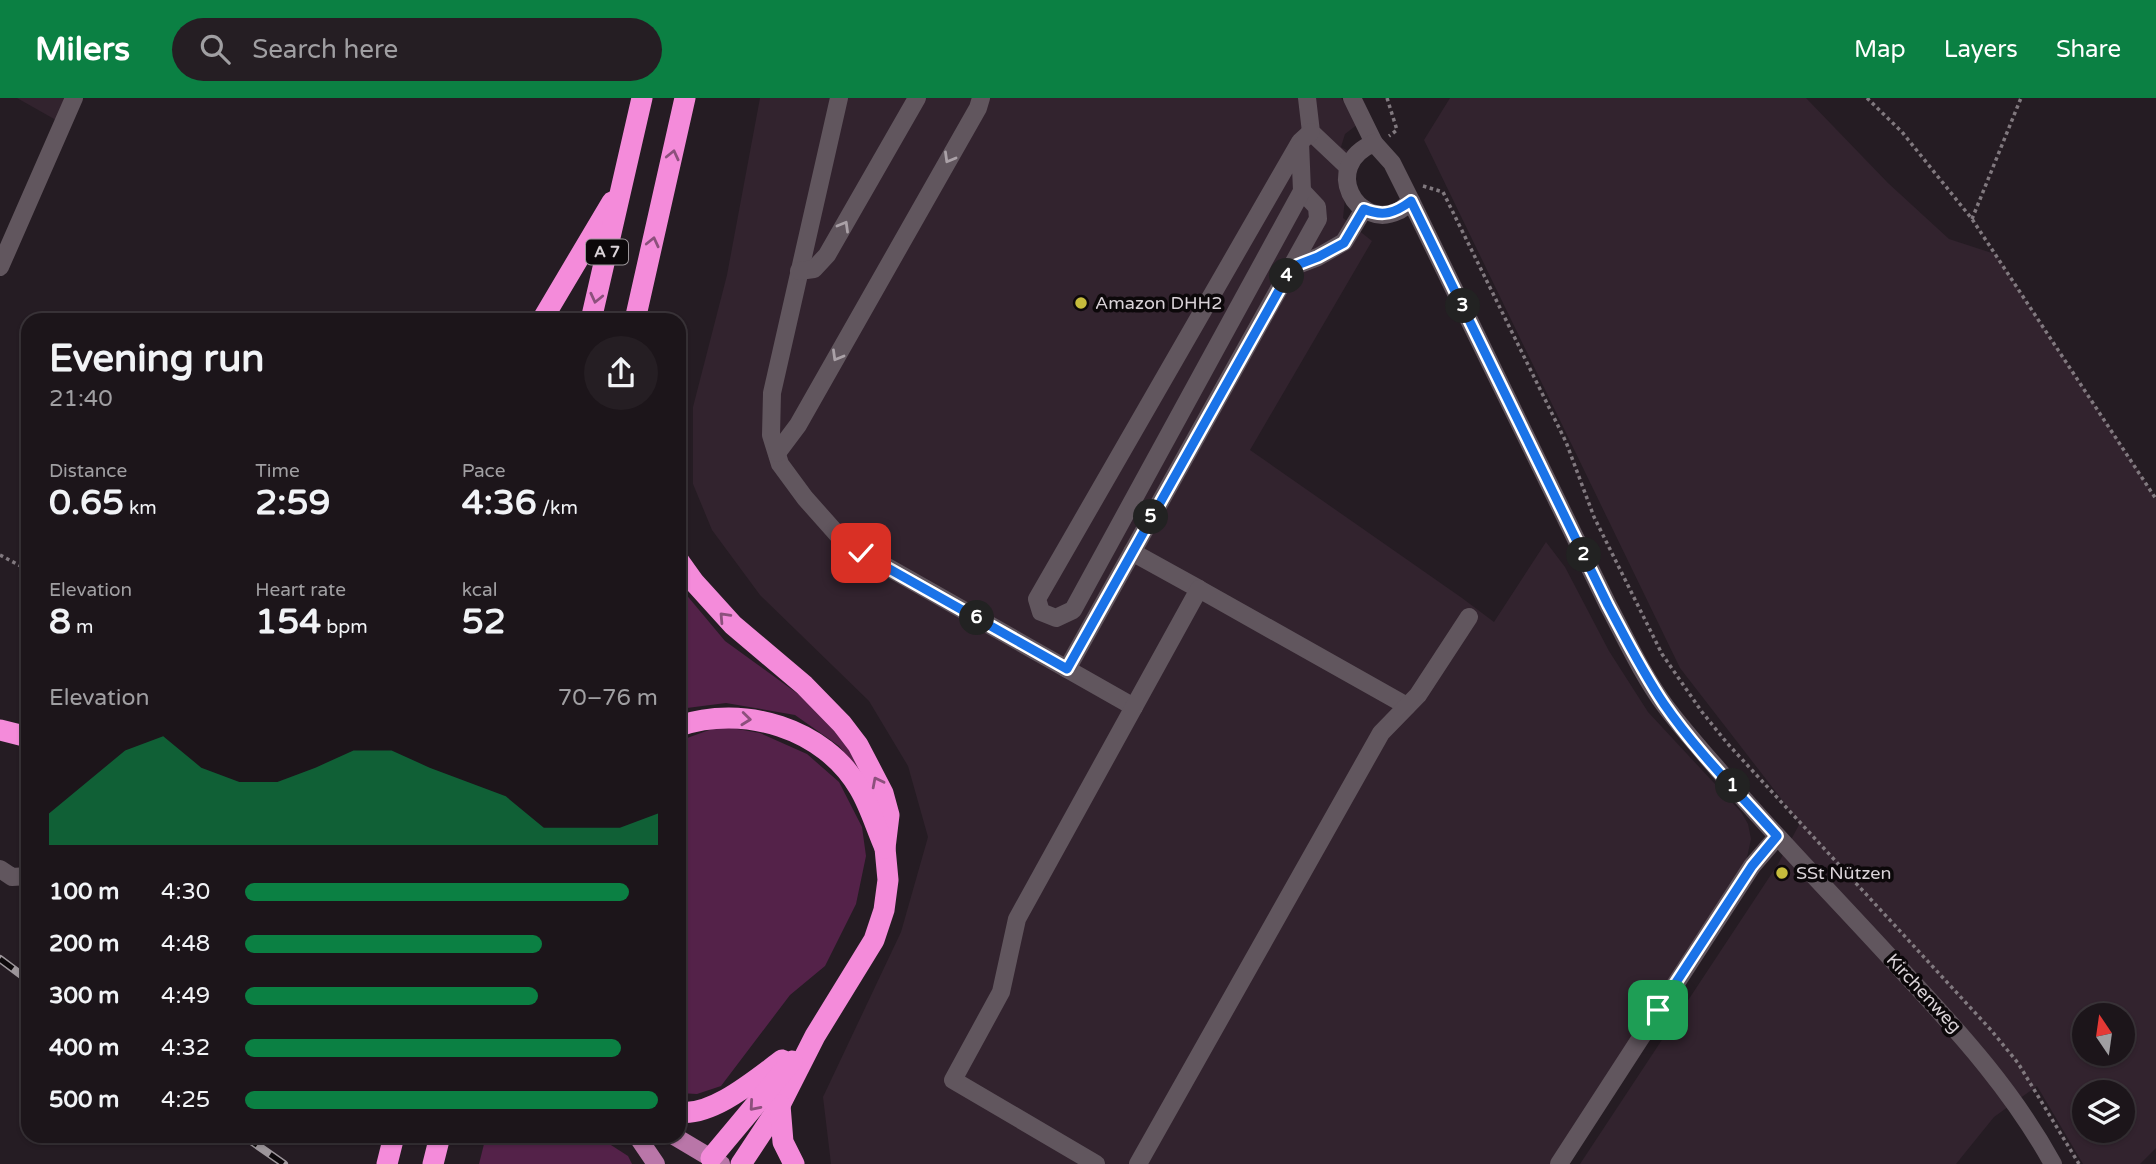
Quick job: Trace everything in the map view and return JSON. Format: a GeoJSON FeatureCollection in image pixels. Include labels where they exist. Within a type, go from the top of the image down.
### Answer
{"type":"FeatureCollection","features":[{"type":"Feature","properties":{"kind":"highway","name":"A 7"},"geometry":{"type":"LineString","coordinates":[[593,313],[642,98]]}},
{"type":"Feature","properties":{"kind":"highway","name":"A 7"},"geometry":{"type":"LineString","coordinates":[[637,313],[685,98]]}},
{"type":"Feature","properties":{"kind":"highway"},"geometry":{"type":"LineString","coordinates":[[546,313],[623,184]]}},
{"type":"Feature","properties":{"kind":"highway"},"geometry":{"type":"LineString","coordinates":[[686,571],[733,625],[804,685],[842,724],[858,745],[883,793],[889,815],[885,848],[888,880],[884,910],[874,940],[814,1036],[780,1105],[741,1164]]}},
{"type":"Feature","properties":{"kind":"highway"},"geometry":{"type":"LineString","coordinates":[[686,724],[723,717],[767,721],[801,734],[833,754],[859,788],[885,848]]}},
{"type":"Feature","properties":{"kind":"highway"},"geometry":{"type":"LineString","coordinates":[[0,730],[21,735]]}},
{"type":"Feature","properties":{"kind":"highway"},"geometry":{"type":"LineString","coordinates":[[686,1113],[714,1105],[745,1087],[814,1036]]}},
{"type":"Feature","properties":{"kind":"highway"},"geometry":{"type":"LineString","coordinates":[[713,1162],[814,1036]]}},
{"type":"Feature","properties":{"kind":"highway"},"geometry":{"type":"LineString","coordinates":[[780,1105],[783,1142],[794,1164]]}},
{"type":"Feature","properties":{"kind":"highway"},"geometry":{"type":"LineString","coordinates":[[387,1164],[392,1143]]}},
{"type":"Feature","properties":{"kind":"highway"},"geometry":{"type":"LineString","coordinates":[[433,1164],[438,1143]]}},
{"type":"Feature","properties":{"kind":"main road"},"geometry":{"type":"LineString","coordinates":[[0,730],[21,743]]}},
{"type":"Feature","properties":{"kind":"main road"},"geometry":{"type":"LineString","coordinates":[[642,1143],[656,1164]]}},
{"type":"Feature","properties":{"kind":"main road"},"geometry":{"type":"LineString","coordinates":[[684,1143],[713,1162]]}},
{"type":"Feature","properties":{"kind":"street"},"geometry":{"type":"LineString","coordinates":[[0,267],[74,98]]}},
{"type":"Feature","properties":{"kind":"street"},"geometry":{"type":"LineString","coordinates":[[839,98],[772,393],[771,435],[780,464],[805,498],[845,543],[1133,707]]}},
{"type":"Feature","properties":{"kind":"street"},"geometry":{"type":"LineString","coordinates":[[799,271],[814,269],[827,255],[917,98]]}},
{"type":"Feature","properties":{"kind":"street"},"geometry":{"type":"LineString","coordinates":[[777,453],[811,401],[978,108],[981,98]]}},
{"type":"Feature","properties":{"kind":"street"},"geometry":{"type":"LineString","coordinates":[[1306,137],[1037,599],[1041,612],[1056,618],[1073,610],[1302,191],[1306,137],[1307,98]]}},
{"type":"Feature","properties":{"kind":"street","name":"Kirchenweg"},"geometry":{"type":"LineString","coordinates":[[1352,98],[1375,144],[1392,163],[1608,605],[1664,704],[1686,733],[1777,836],[1962,1035],[2000,1081],[2038,1135],[2053,1164]]}},
{"type":"Feature","properties":{"kind":"street"},"geometry":{"type":"LineString","coordinates":[[1306,137],[1348,167]]}},
{"type":"Feature","properties":{"kind":"street"},"geometry":{"type":"LineString","coordinates":[[1375,144],[1363,148],[1354,156],[1348,167],[1346,178],[1355,201],[1375,214],[1398,211],[1411,201]]}},
{"type":"Feature","properties":{"kind":"street"},"geometry":{"type":"LineString","coordinates":[[1067,669],[1318,219],[1317,207],[1302,191]]}},
{"type":"Feature","properties":{"kind":"street"},"geometry":{"type":"LineString","coordinates":[[1292,267],[1344,243],[1364,209]]}},
{"type":"Feature","properties":{"kind":"street"},"geometry":{"type":"LineString","coordinates":[[1132,552],[1407,706]]}},
{"type":"Feature","properties":{"kind":"street"},"geometry":{"type":"LineString","coordinates":[[1096,1164],[953,1080],[1001,992],[1017,919],[1199,589]]}},
{"type":"Feature","properties":{"kind":"street"},"geometry":{"type":"LineString","coordinates":[[1138,1164],[1381,733],[1418,695],[1469,617]]}},
{"type":"Feature","properties":{"kind":"street"},"geometry":{"type":"LineString","coordinates":[[1559,1164],[1752,866],[1777,836]]}},
{"type":"Feature","properties":{"kind":"street"},"geometry":{"type":"LineString","coordinates":[[0,869],[12,877],[21,876]]}},
{"type":"Feature","properties":{"kind":"path"},"geometry":{"type":"LineString","coordinates":[[1375,144],[1397,130],[1387,98]]}},
{"type":"Feature","properties":{"kind":"path"},"geometry":{"type":"LineString","coordinates":[[1867,98],[1902,132],[1972,219],[2156,499]]}},
{"type":"Feature","properties":{"kind":"path"},"geometry":{"type":"LineString","coordinates":[[1972,219],[2021,98]]}},
{"type":"Feature","properties":{"kind":"path"},"geometry":{"type":"LineString","coordinates":[[1400,180],[1443,192],[1566,442],[1594,517],[1669,665],[1727,743],[1991,1030],[2018,1063],[2079,1164]]}},
{"type":"Feature","properties":{"kind":"path"},"geometry":{"type":"LineString","coordinates":[[0,555],[21,566]]}},
{"type":"Feature","properties":{"kind":"shaded area"},"geometry":{"type":"Polygon","coordinates":[[[17,98],[74,98],[63,124],[17,98]]]}},
{"type":"Feature","properties":{"kind":"shaded area"},"geometry":{"type":"Polygon","coordinates":[[[760,98],[1341,98],[1358,124],[1345,134],[1341,147],[1350,152],[1343,218],[1372,241],[1250,450],[1494,622],[1546,542],[1565,567],[1609,651],[1648,712],[1741,812],[1748,824],[1751,839],[1746,862],[1553,1164],[831,1164],[823,1097],[901,932],[928,837],[908,766],[869,701],[760,595],[712,530],[693,484],[693,407],[727,275],[760,98]]]}},
{"type":"Feature","properties":{"kind":"shaded area"},"geometry":{"type":"Polygon","coordinates":[[[1450,98],[1806,98],[1888,183],[1949,239],[1995,254],[2156,498],[2156,1148],[2140,1164],[2083,1164],[2037,1086],[1994,1117],[1956,1164],[1580,1164],[1778,864],[1800,823],[1680,668],[1424,140],[1450,98]]]}},
{"type":"Feature","properties":{"kind":"shaded area"},"geometry":{"type":"Polygon","coordinates":[[[686,594],[725,641],[805,699],[843,739],[868,783],[839,746],[795,715],[726,703],[686,708],[686,594]]]}},
{"type":"Feature","properties":{"kind":"shaded area"},"geometry":{"type":"Polygon","coordinates":[[[720,726],[760,733],[807,754],[839,782],[862,827],[866,856],[856,904],[825,966],[790,995],[721,1086],[697,1094],[686,1093],[686,738],[720,726]]]}},
{"type":"Feature","properties":{"kind":"shaded area"},"geometry":{"type":"Polygon","coordinates":[[[484,1143],[608,1143],[628,1156],[632,1164],[479,1164],[484,1143]]]}},
{"type":"Feature","properties":{"kind":"railway"},"geometry":{"type":"LineString","coordinates":[[0,959],[21,975]]}},
{"type":"Feature","properties":{"kind":"railway"},"geometry":{"type":"LineString","coordinates":[[254,1143],[284,1164]]}},
{"type":"Feature","properties":{"kind":"place","name":"Amazon DHH2"},"geometry":{"type":"Point","coordinates":[1081,303]}},
{"type":"Feature","properties":{"kind":"place","name":"SSt Nützen"},"geometry":{"type":"Point","coordinates":[1782,873]}},
{"type":"Feature","properties":{"kind":"route"},"geometry":{"type":"LineString","coordinates":[[861,553],[1067,669],[1292,267],[1344,243],[1364,209],[1375,214],[1387,214],[1398,211],[1411,201],[1608,605],[1639,663],[1686,733],[1777,836],[1752,866],[1658,1010]]}}]}
